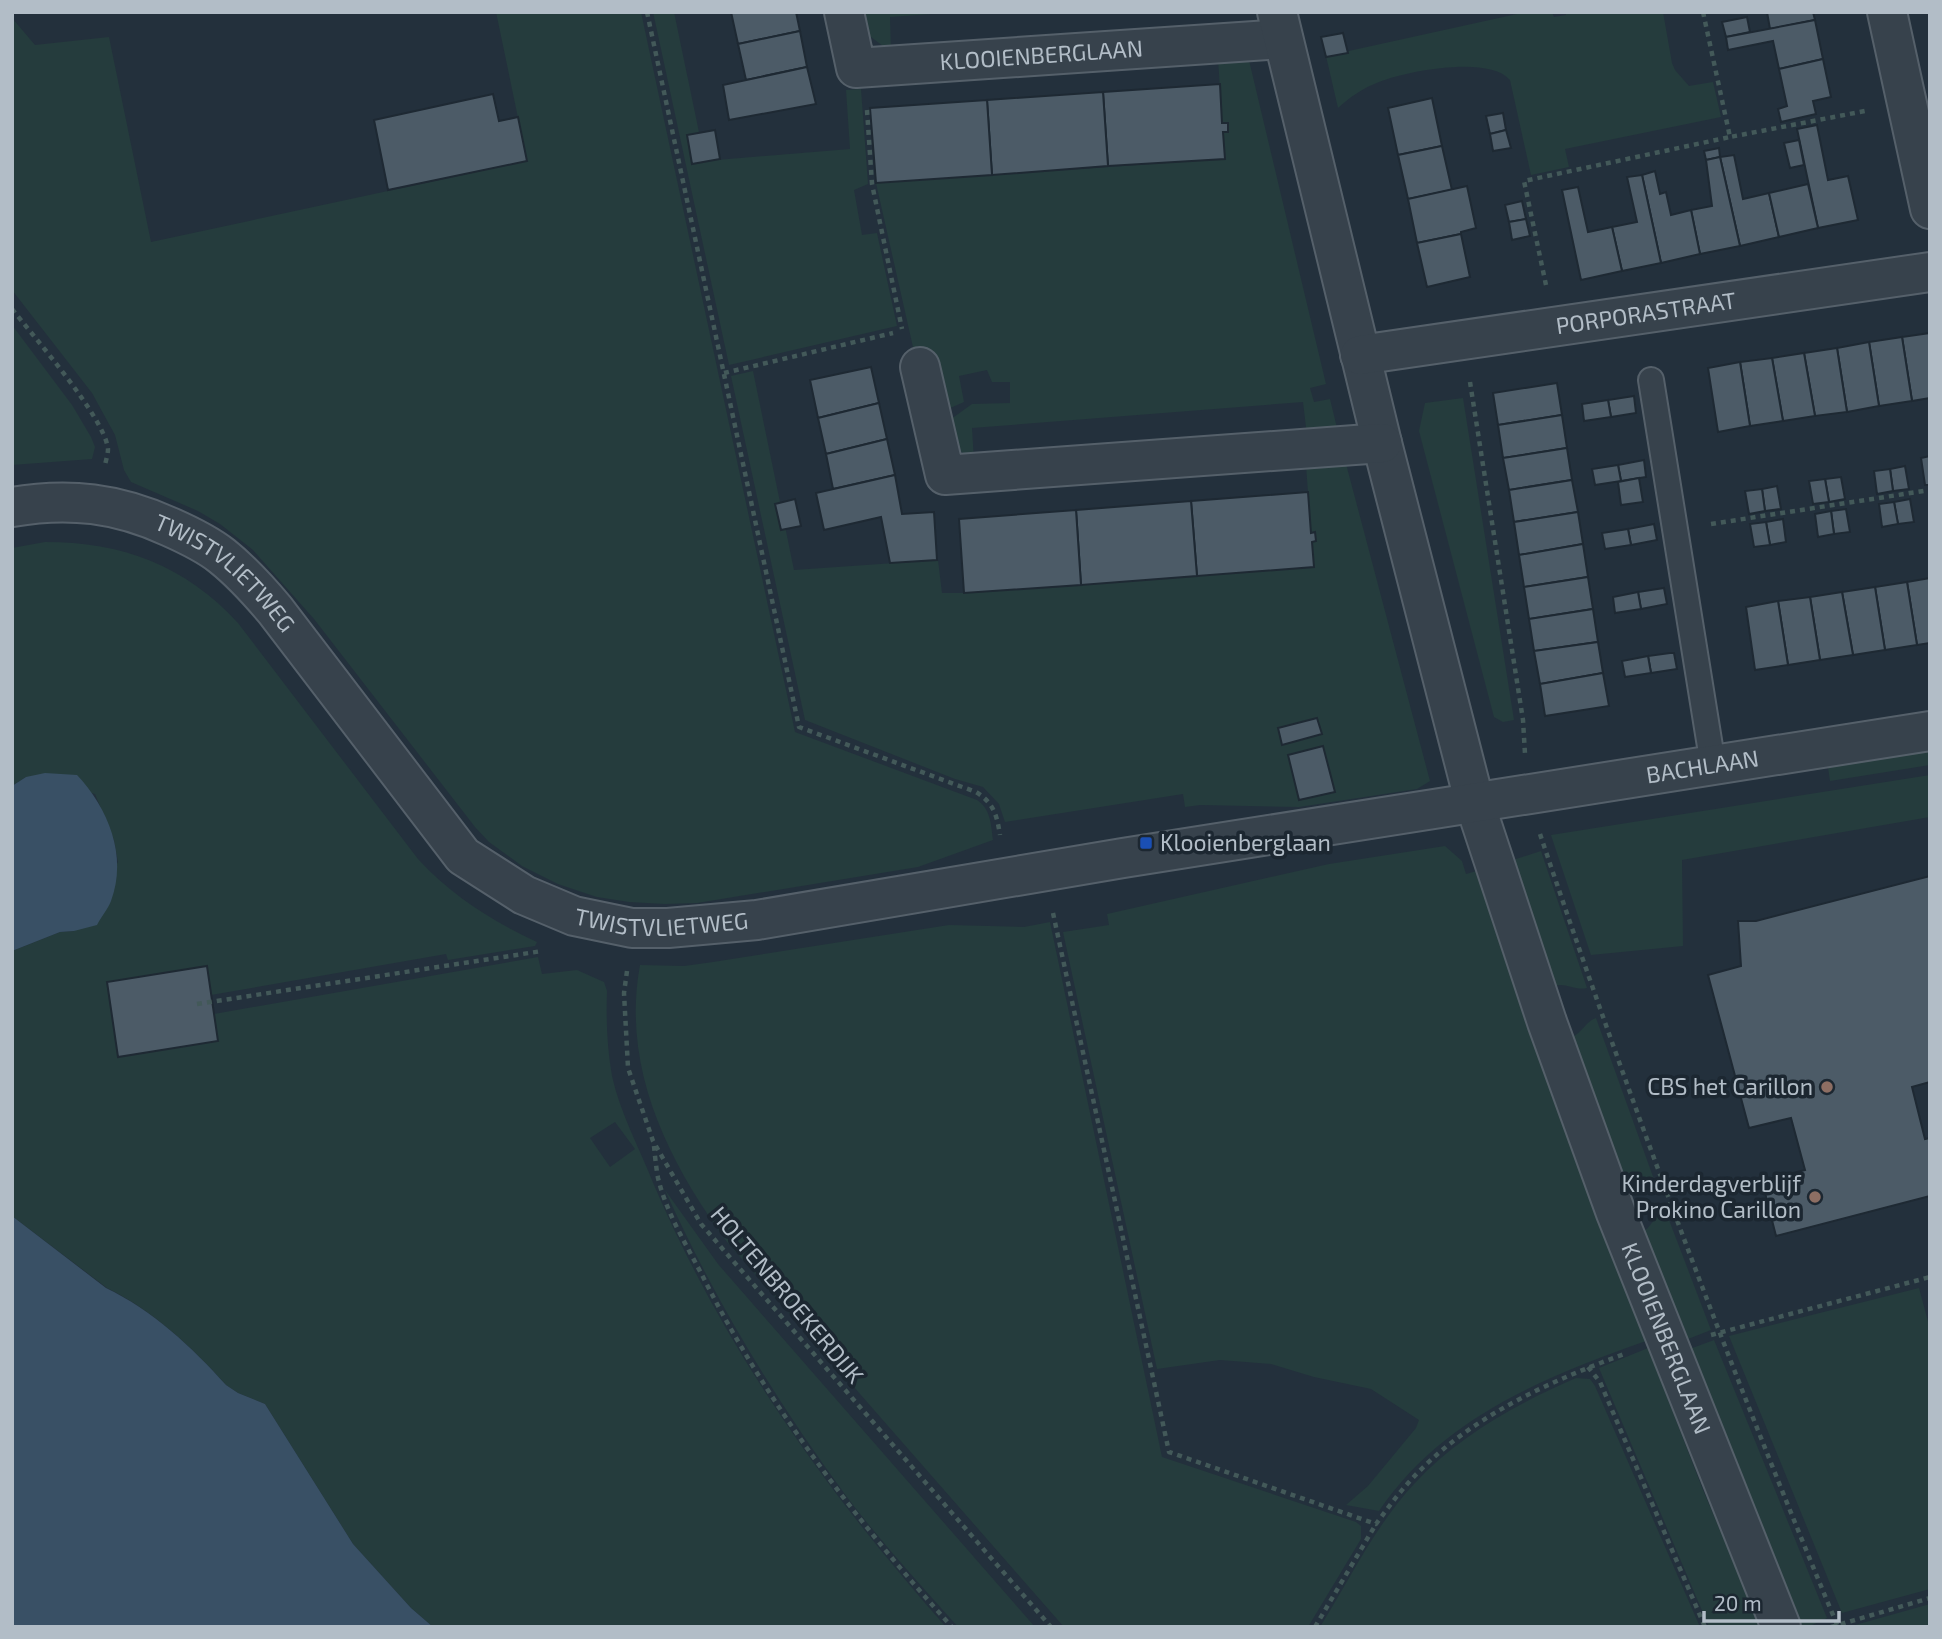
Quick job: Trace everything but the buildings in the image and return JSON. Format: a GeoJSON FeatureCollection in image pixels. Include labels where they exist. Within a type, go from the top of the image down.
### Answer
{"type":"FeatureCollection","features":[{"type":"Feature","properties":{"kind":"street"},"geometry":{"type":"LineString","coordinates":[[844,12],[856,68],[864,68]]}},
{"type":"Feature","properties":{"kind":"street"},"geometry":{"type":"LineString","coordinates":[[1887,12],[1930,209]]}},
{"type":"Feature","properties":{"kind":"street","name":"KLOOIENBERGLAAN"},"geometry":{"type":"LineString","coordinates":[[864,68],[1280,25],[1382,443],[1475,804],[1547,1022],[1665,1338],[1781,1627]]}},
{"type":"Feature","properties":{"kind":"street","name":"PORPORASTRAAT"},"geometry":{"type":"LineString","coordinates":[[1360,355],[1930,272]]}},
{"type":"Feature","properties":{"kind":"street"},"geometry":{"type":"LineString","coordinates":[[920,368],[945,475],[1382,443]]}},
{"type":"Feature","properties":{"kind":"street","name":"TWISTVLIETWEG"},"geometry":{"type":"LineString","coordinates":[[12,507],[97,503],[122,508],[189,535],[220,554],[246,577],[275,610],[464,856],[524,895],[574,916],[632,928],[668,928],[757,920],[1044,871],[1475,804]]}},
{"type":"Feature","properties":{"kind":"street","name":"BACHLAAN"},"geometry":{"type":"LineString","coordinates":[[1475,804],[1930,731]]}},
{"type":"Feature","properties":{"kind":"lane"},"geometry":{"type":"LineString","coordinates":[[1651,380],[1713,765]]}},
{"type":"Feature","properties":{"kind":"path"},"geometry":{"type":"LineString","coordinates":[[647,12],[799,727],[976,792],[986,798],[996,816],[1002,847]]}},
{"type":"Feature","properties":{"kind":"path"},"geometry":{"type":"LineString","coordinates":[[1703,12],[1730,137]]}},
{"type":"Feature","properties":{"kind":"path"},"geometry":{"type":"LineString","coordinates":[[724,373],[902,331],[872,184],[864,68]]}},
{"type":"Feature","properties":{"kind":"path"},"geometry":{"type":"LineString","coordinates":[[1554,327],[1524,181],[1906,103]]}},
{"type":"Feature","properties":{"kind":"path"},"geometry":{"type":"LineString","coordinates":[[12,309],[82,397],[96,419],[108,448],[97,503]]}},
{"type":"Feature","properties":{"kind":"path"},"geometry":{"type":"LineString","coordinates":[[1463,340],[1523,720],[1527,795],[1597,1005],[1719,1332],[1835,1626],[1930,1598]]}},
{"type":"Feature","properties":{"kind":"path"},"geometry":{"type":"LineString","coordinates":[[1675,530],[1930,490]]}},
{"type":"Feature","properties":{"kind":"path"},"geometry":{"type":"LineString","coordinates":[[1044,871],[1169,1452],[1376,1524]]}},
{"type":"Feature","properties":{"kind":"path","name":"HOLTENBROEKERDIJK"},"geometry":{"type":"LineString","coordinates":[[632,928],[624,992],[628,1068],[653,1142],[701,1224],[1051,1627]]}},
{"type":"Feature","properties":{"kind":"path"},"geometry":{"type":"LineString","coordinates":[[197,1004],[552,949]]}},
{"type":"Feature","properties":{"kind":"path"},"geometry":{"type":"LineString","coordinates":[[653,1142],[659,1180],[671,1214],[715,1301],[764,1385],[869,1532],[952,1627]]}},
{"type":"Feature","properties":{"kind":"path"},"geometry":{"type":"LineString","coordinates":[[1315,1627],[1376,1524],[1410,1480],[1449,1445],[1523,1395],[1665,1338],[1684,1345],[1719,1332],[1930,1277]]}},
{"type":"Feature","properties":{"kind":"path"},"geometry":{"type":"LineString","coordinates":[[1588,1367],[1600,1382],[1705,1627]]}},
{"type":"Feature","properties":{"kind":"green space"},"geometry":{"type":"Polygon","coordinates":[[[496,12],[641,12],[795,732],[977,800],[988,813],[993,840],[918,867],[697,903],[629,902],[597,897],[558,884],[522,866],[489,842],[475,827],[314,619],[253,550],[220,524],[198,511],[131,482],[124,470],[115,435],[92,393],[12,290],[12,18],[35,45],[109,37],[151,242],[527,161],[496,12]]]}},
{"type":"Feature","properties":{"kind":"green space"},"geometry":{"type":"Polygon","coordinates":[[[653,12],[674,12],[705,161],[850,149],[846,90],[861,89],[868,184],[854,190],[862,235],[877,233],[897,326],[729,365],[653,12]]]}},
{"type":"Feature","properties":{"kind":"green space"},"geometry":{"type":"Polygon","coordinates":[[[859,12],[960,12],[890,17],[891,52],[863,31],[859,12]]]}},
{"type":"Feature","properties":{"kind":"green space"},"geometry":{"type":"Polygon","coordinates":[[[1526,12],[1552,12],[1554,17],[1566,15],[1566,12],[1663,12],[1675,70],[1689,86],[1713,82],[1721,117],[1565,149],[1569,167],[1531,175],[1510,80],[1499,72],[1467,67],[1408,74],[1368,87],[1338,108],[1326,56],[1526,12]]]}},
{"type":"Feature","properties":{"kind":"green space"},"geometry":{"type":"Polygon","coordinates":[[[1248,56],[1326,384],[1310,388],[1314,402],[1330,399],[1338,432],[1307,436],[1303,402],[972,428],[974,461],[952,445],[947,422],[972,404],[1010,403],[1010,382],[992,382],[987,370],[959,376],[964,402],[948,409],[915,356],[876,183],[1225,159],[1223,132],[1228,132],[1228,124],[1222,123],[1218,58],[1248,56]]]}},
{"type":"Feature","properties":{"kind":"green space"},"geometry":{"type":"Polygon","coordinates":[[[12,325],[72,405],[95,447],[92,459],[12,465],[12,325]]]}},
{"type":"Feature","properties":{"kind":"green space"},"geometry":{"type":"Polygon","coordinates":[[[753,371],[794,570],[938,560],[942,593],[1314,566],[1312,542],[1315,532],[1311,533],[1306,465],[1345,460],[1430,781],[1417,789],[1299,807],[1185,807],[1183,794],[1005,822],[999,804],[983,787],[955,779],[805,720],[731,376],[753,371]]]}},
{"type":"Feature","properties":{"kind":"green space"},"geometry":{"type":"Polygon","coordinates":[[[1463,398],[1514,720],[1503,722],[1494,717],[1419,431],[1425,403],[1463,398]]]}},
{"type":"Feature","properties":{"kind":"green space"},"geometry":{"type":"Polygon","coordinates":[[[45,542],[100,546],[150,561],[196,586],[238,623],[418,859],[473,907],[537,942],[535,946],[448,960],[446,954],[211,995],[206,966],[107,982],[118,1056],[218,1041],[214,1014],[538,957],[542,974],[577,970],[604,982],[607,991],[610,1065],[620,1104],[682,1246],[713,1305],[746,1362],[820,1472],[902,1577],[946,1627],[433,1627],[411,1608],[353,1544],[265,1404],[226,1385],[185,1343],[155,1318],[107,1288],[12,1216],[12,951],[60,932],[74,931],[118,862],[114,840],[95,794],[26,777],[12,786],[12,548],[45,542]],[[615,1122],[590,1138],[610,1167],[635,1149],[615,1122]]]}},
{"type":"Feature","properties":{"kind":"green space"},"geometry":{"type":"Polygon","coordinates":[[[1930,751],[1930,765],[1830,781],[1828,767],[1930,751]]]}},
{"type":"Feature","properties":{"kind":"green space"},"geometry":{"type":"Polygon","coordinates":[[[1930,775],[1930,817],[1682,860],[1683,946],[1591,955],[1551,835],[1930,775]]]}},
{"type":"Feature","properties":{"kind":"green space"},"geometry":{"type":"Polygon","coordinates":[[[1445,846],[1462,861],[1466,874],[1480,870],[1615,1260],[1646,1341],[1533,1386],[1464,1426],[1433,1450],[1404,1478],[1379,1511],[1346,1505],[1368,1486],[1416,1428],[1419,1420],[1371,1389],[1314,1377],[1271,1364],[1220,1360],[1157,1369],[1063,932],[1109,925],[1107,914],[1329,864],[1445,846]]]}},
{"type":"Feature","properties":{"kind":"green space"},"geometry":{"type":"Polygon","coordinates":[[[1541,851],[1587,988],[1555,986],[1513,860],[1541,851]]]}},
{"type":"Feature","properties":{"kind":"green space"},"geometry":{"type":"Polygon","coordinates":[[[1050,922],[1162,1457],[1356,1522],[1361,1526],[1361,1539],[1308,1627],[1064,1627],[727,1242],[686,1179],[654,1112],[637,1040],[636,1003],[640,965],[684,966],[949,925],[1024,927],[1050,922]]]}},
{"type":"Feature","properties":{"kind":"green space"},"geometry":{"type":"Polygon","coordinates":[[[1596,1018],[1656,1185],[1623,1180],[1572,1037],[1596,1018]]]}},
{"type":"Feature","properties":{"kind":"green space"},"geometry":{"type":"Polygon","coordinates":[[[665,1190],[718,1264],[1035,1627],[958,1627],[885,1544],[844,1493],[769,1384],[703,1269],[665,1190]]]}},
{"type":"Feature","properties":{"kind":"green space"},"geometry":{"type":"Polygon","coordinates":[[[1666,1212],[1711,1330],[1683,1341],[1642,1231],[1647,1229],[1659,1214],[1666,1212]]]}},
{"type":"Feature","properties":{"kind":"green space"},"geometry":{"type":"Polygon","coordinates":[[[1919,1288],[1930,1329],[1930,1589],[1842,1613],[1729,1336],[1919,1288]]]}},
{"type":"Feature","properties":{"kind":"green space"},"geometry":{"type":"Polygon","coordinates":[[[1714,1340],[1827,1618],[1808,1627],[1799,1627],[1687,1350],[1714,1340]]]}},
{"type":"Feature","properties":{"kind":"green space"},"geometry":{"type":"Polygon","coordinates":[[[1648,1348],[1703,1490],[1761,1627],[1709,1627],[1599,1368],[1648,1348]]]}},
{"type":"Feature","properties":{"kind":"green space"},"geometry":{"type":"Polygon","coordinates":[[[1576,1378],[1590,1379],[1595,1386],[1700,1627],[1320,1627],[1388,1516],[1432,1466],[1490,1422],[1532,1398],[1576,1378]]]}},
{"type":"Feature","properties":{"kind":"green space"},"geometry":{"type":"Polygon","coordinates":[[[1930,1604],[1930,1627],[1848,1627],[1930,1604]]]}},
{"type":"Feature","properties":{"kind":"water"},"geometry":{"type":"Polygon","coordinates":[[[45,773],[77,775],[98,802],[116,850],[116,884],[110,904],[97,925],[60,932],[12,951],[12,786],[26,777],[45,773]]]}},
{"type":"Feature","properties":{"kind":"water"},"geometry":{"type":"Polygon","coordinates":[[[12,1216],[106,1288],[155,1318],[185,1343],[226,1385],[265,1404],[353,1544],[411,1608],[433,1627],[12,1627],[12,1216]]]}},
{"type":"Feature","properties":{"kind":"place","name":"Klooienberglaan"},"geometry":{"type":"Point","coordinates":[1146,843]}},
{"type":"Feature","properties":{"kind":"place","name":"CBS het Carillon"},"geometry":{"type":"Point","coordinates":[1827,1087]}},
{"type":"Feature","properties":{"kind":"place","name":"Kinderdagverblijf Prokino Carillon"},"geometry":{"type":"Point","coordinates":[1815,1197]}}]}
